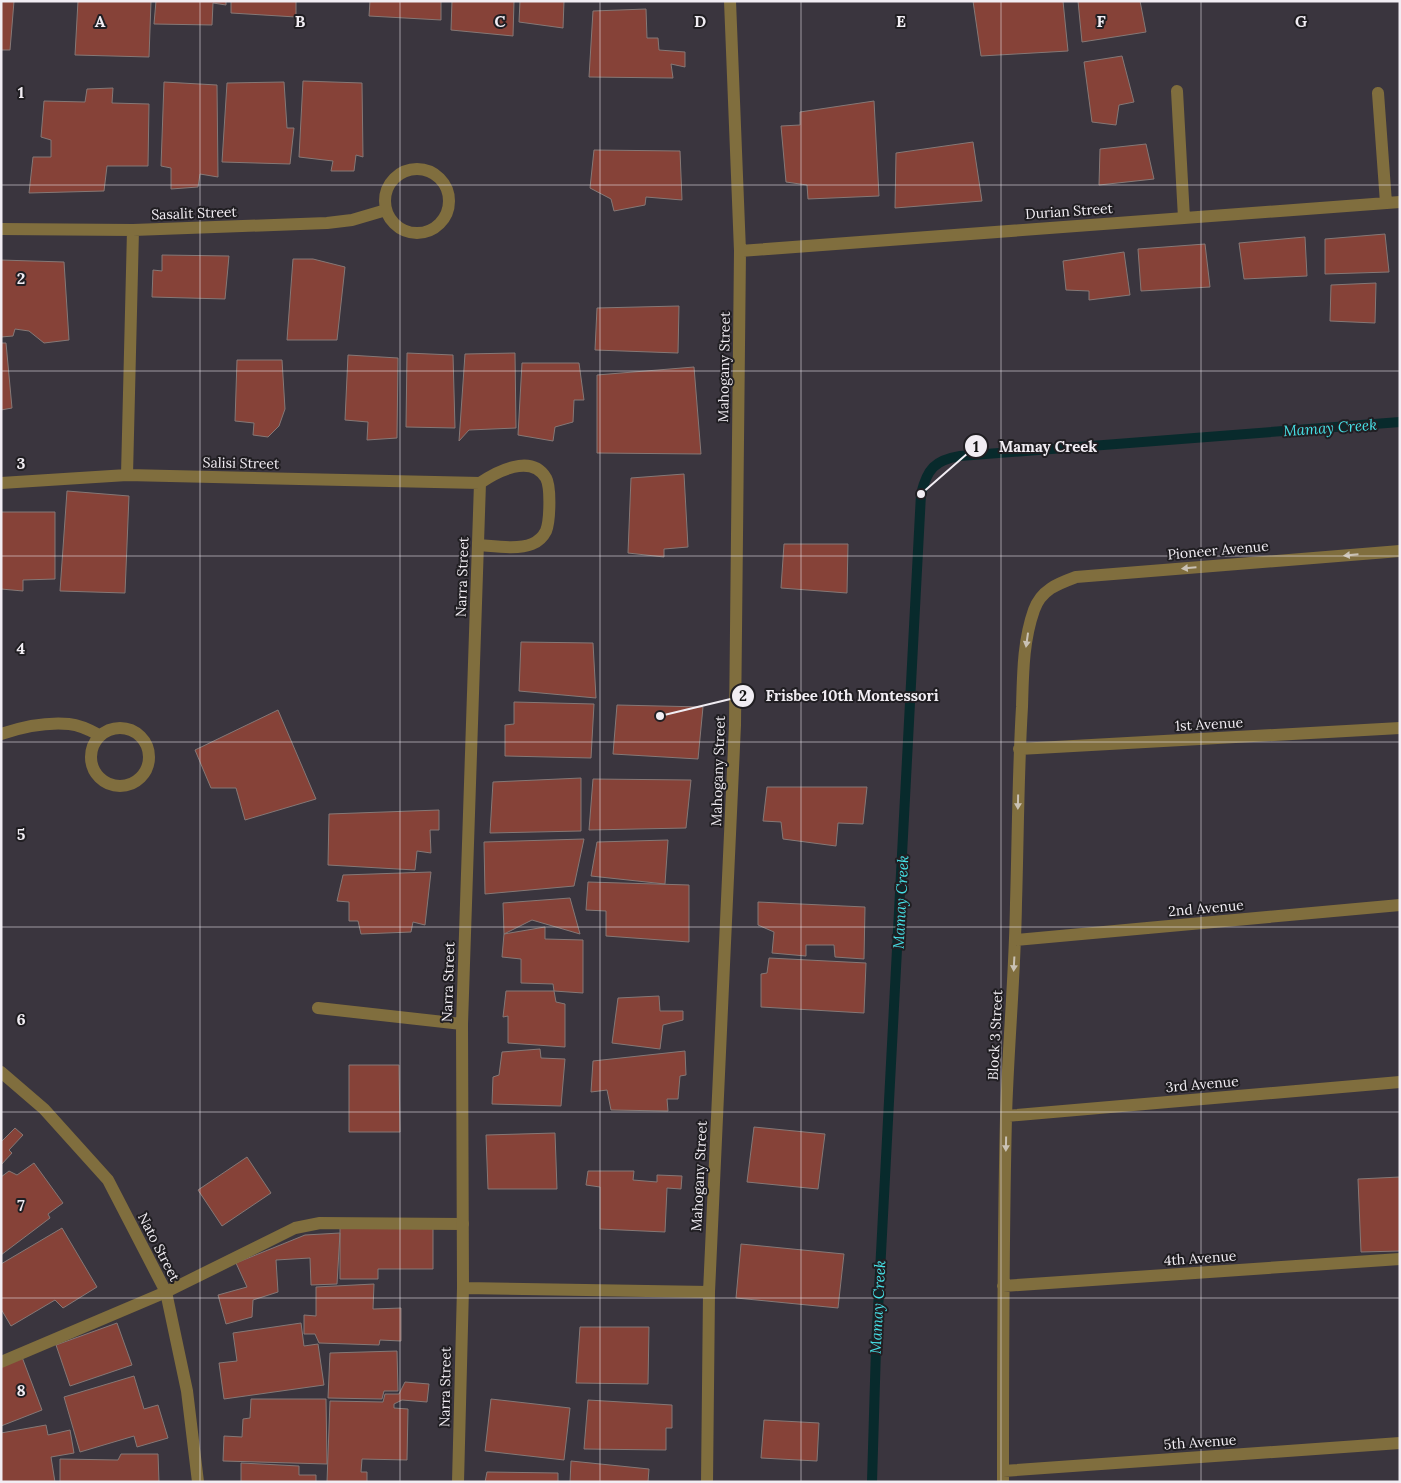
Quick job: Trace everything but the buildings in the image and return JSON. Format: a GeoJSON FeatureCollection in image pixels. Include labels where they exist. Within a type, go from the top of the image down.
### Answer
{"type":"FeatureCollection","features":[{"type":"Feature","properties":{"kind":"street","name":"Mahogany Street"},"geometry":{"type":"LineString","coordinates":[[708,1482],[709,1292],[735,725],[740,251],[730,1]]}},
{"type":"Feature","properties":{"kind":"street"},"geometry":{"type":"LineString","coordinates":[[1177,91],[1184,218]]}},
{"type":"Feature","properties":{"kind":"street"},"geometry":{"type":"LineString","coordinates":[[1378,93],[1386,203]]}},
{"type":"Feature","properties":{"kind":"street"},"geometry":{"type":"LineString","coordinates":[[416,169],[431,172],[440,179],[449,194],[449,205],[445,216],[435,228],[426,232],[414,234],[399,228],[391,221],[386,210],[384,199],[387,188],[393,179],[405,171],[416,169]]}},
{"type":"Feature","properties":{"kind":"street","name":"Durian Street"},"geometry":{"type":"LineString","coordinates":[[740,251],[1400,202]]}},
{"type":"Feature","properties":{"kind":"street","name":"Sasalit Street"},"geometry":{"type":"LineString","coordinates":[[1,229],[134,230],[327,223],[352,220],[386,210]]}},
{"type":"Feature","properties":{"kind":"street"},"geometry":{"type":"LineString","coordinates":[[127,476],[134,230]]}},
{"type":"Feature","properties":{"kind":"street"},"geometry":{"type":"LineString","coordinates":[[478,545],[520,546],[531,544],[540,539],[546,531],[548,520],[549,488],[547,479],[538,470],[522,466],[509,467],[496,472],[480,483]]}},
{"type":"Feature","properties":{"kind":"street","name":"Salisi Street"},"geometry":{"type":"LineString","coordinates":[[1,482],[127,476],[480,483]]}},
{"type":"Feature","properties":{"kind":"street","name":"Narra Street"},"geometry":{"type":"LineString","coordinates":[[458,1482],[463,1288],[462,1024],[480,483]]}},
{"type":"Feature","properties":{"kind":"street","name":"Pioneer Avenue"},"geometry":{"type":"LineString","coordinates":[[1042,594],[1054,585],[1076,577],[1400,551]]}},
{"type":"Feature","properties":{"kind":"street","name":"Block 3 Street"},"geometry":{"type":"LineString","coordinates":[[1003,1477],[1003,1286],[1006,1116],[1016,940],[1019,749],[1027,633],[1034,608],[1042,594]]}},
{"type":"Feature","properties":{"kind":"street"},"geometry":{"type":"LineString","coordinates":[[1,734],[46,724],[69,724],[87,729],[99,735]]}},
{"type":"Feature","properties":{"kind":"street"},"geometry":{"type":"LineString","coordinates":[[122,727],[132,729],[140,735],[146,743],[149,760],[146,770],[140,778],[124,786],[114,786],[103,781],[96,774],[91,765],[90,754],[93,744],[99,735],[111,728],[122,727]]}},
{"type":"Feature","properties":{"kind":"street","name":"1st Avenue"},"geometry":{"type":"LineString","coordinates":[[1019,749],[1400,728]]}},
{"type":"Feature","properties":{"kind":"street","name":"2nd Avenue"},"geometry":{"type":"LineString","coordinates":[[1016,940],[1400,905]]}},
{"type":"Feature","properties":{"kind":"street"},"geometry":{"type":"LineString","coordinates":[[318,1008],[462,1024]]}},
{"type":"Feature","properties":{"kind":"street","name":"Nato Street"},"geometry":{"type":"LineString","coordinates":[[1,1072],[44,1109],[108,1180],[166,1292],[187,1391],[198,1482]]}},
{"type":"Feature","properties":{"kind":"street","name":"3rd Avenue"},"geometry":{"type":"LineString","coordinates":[[1006,1116],[1400,1082]]}},
{"type":"Feature","properties":{"kind":"street"},"geometry":{"type":"LineString","coordinates":[[1,1362],[166,1292],[295,1228],[320,1223],[463,1224]]}},
{"type":"Feature","properties":{"kind":"street","name":"4th Avenue"},"geometry":{"type":"LineString","coordinates":[[1003,1286],[1400,1259]]}},
{"type":"Feature","properties":{"kind":"street"},"geometry":{"type":"LineString","coordinates":[[463,1288],[709,1292]]}},
{"type":"Feature","properties":{"kind":"street","name":"5th Avenue"},"geometry":{"type":"LineString","coordinates":[[1003,1477],[1400,1443]]}},
{"type":"Feature","properties":{"kind":"waterway","name":"Mamay Creek"},"geometry":{"type":"LineString","coordinates":[[872,1482],[876,1348],[921,494],[926,478],[938,463],[960,456],[1400,422]]}},
{"type":"Feature","properties":{"kind":"place","name":"Mamay Creek"},"geometry":{"type":"Point","coordinates":[921,494]}},
{"type":"Feature","properties":{"kind":"place","name":"Frisbee 10th Montessori"},"geometry":{"type":"Point","coordinates":[660,716]}}]}
